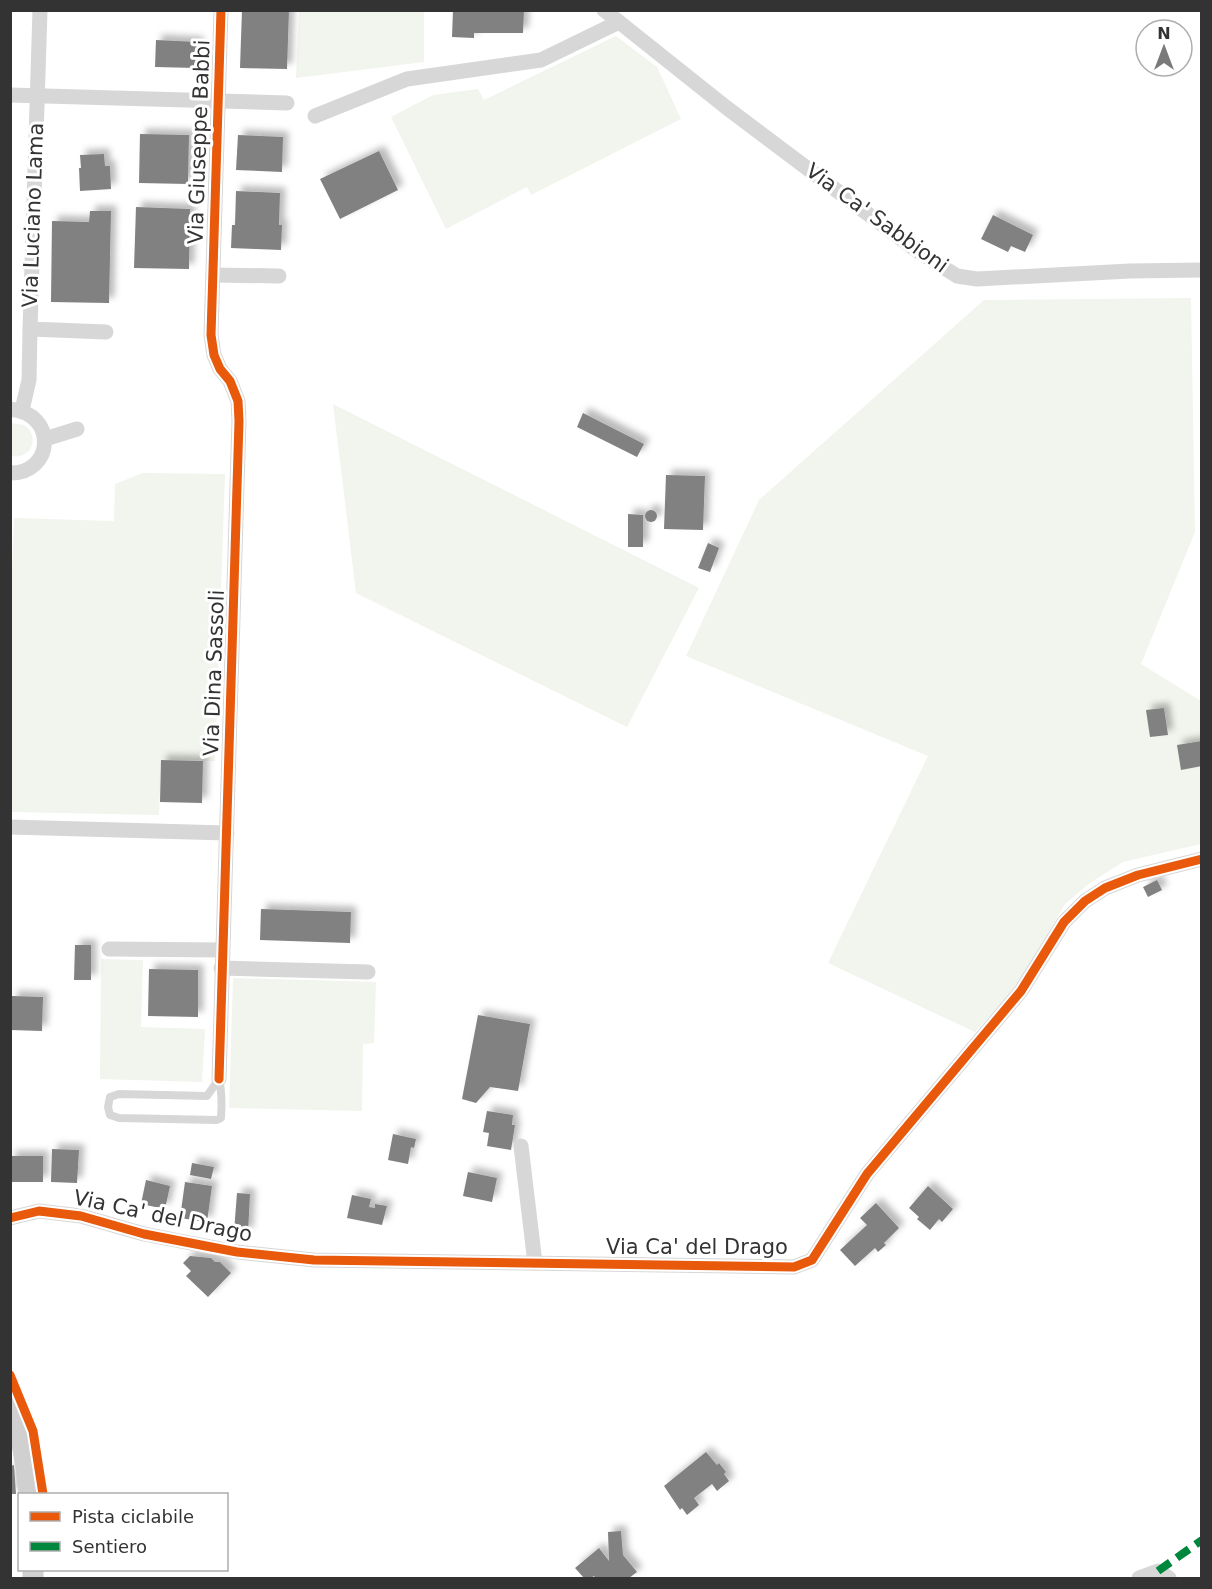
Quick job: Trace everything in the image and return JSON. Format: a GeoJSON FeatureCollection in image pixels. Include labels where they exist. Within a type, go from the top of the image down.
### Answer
{"type":"FeatureCollection","features":[{"type":"Feature","properties":{"kind":"street","name":"Via Luciano Lama"},"geometry":{"type":"LineString","coordinates":[[40,10],[30,329],[106,332]]}},
{"type":"Feature","properties":{"kind":"street","name":"Via Giuseppe Babbi"},"geometry":{"type":"LineString","coordinates":[[221,10],[213,275],[279,276]]}},
{"type":"Feature","properties":{"kind":"street","name":"Via Ca' Sabbioni"},"geometry":{"type":"LineString","coordinates":[[604,10],[728,108],[916,250],[957,276],[976,279],[1202,270]]}},
{"type":"Feature","properties":{"kind":"street"},"geometry":{"type":"LineString","coordinates":[[315,116],[407,79],[541,60],[619,22]]}},
{"type":"Feature","properties":{"kind":"street","name":"Via Luciano Lama"},"geometry":{"type":"LineString","coordinates":[[10,95],[287,103]]}},
{"type":"Feature","properties":{"kind":"street","name":"Via Dina Sassoli"},"geometry":{"type":"LineString","coordinates":[[213,275],[211,335],[214,355],[220,369],[230,381],[238,401],[239,421],[219,1079]]}},
{"type":"Feature","properties":{"kind":"street"},"geometry":{"type":"LineString","coordinates":[[10,473],[29,469],[38,461],[44,450],[45,439],[38,421],[16,409],[29,380],[30,329]]}},
{"type":"Feature","properties":{"kind":"street"},"geometry":{"type":"LineString","coordinates":[[45,439],[77,429]]}},
{"type":"Feature","properties":{"kind":"street"},"geometry":{"type":"LineString","coordinates":[[10,827],[226,833]]}},
{"type":"Feature","properties":{"kind":"street","name":"Via Ca' del Drago"},"geometry":{"type":"LineString","coordinates":[[10,1218],[39,1210],[81,1216],[144,1234],[237,1252],[314,1260],[794,1267],[812,1260],[867,1174],[1021,991],[1064,922],[1086,901],[1105,888],[1138,875],[1202,859]]}},
{"type":"Feature","properties":{"kind":"street"},"geometry":{"type":"LineString","coordinates":[[109,949],[222,950]]}},
{"type":"Feature","properties":{"kind":"street"},"geometry":{"type":"LineString","coordinates":[[222,968],[368,972]]}},
{"type":"Feature","properties":{"kind":"street"},"geometry":{"type":"LineString","coordinates":[[521,1146],[535,1263]]}},
{"type":"Feature","properties":{"kind":"street"},"geometry":{"type":"LineString","coordinates":[[10,1404],[27,1461],[29,1493]]}},
{"type":"Feature","properties":{"kind":"street"},"geometry":{"type":"LineString","coordinates":[[1139,1578],[1158,1571],[1169,1578]]}},
{"type":"Feature","properties":{"kind":"lane","name":"Via Dina Sassoli"},"geometry":{"type":"LineString","coordinates":[[219,1079],[222,1090],[222,1111],[221,1118],[217,1120],[119,1118],[110,1115],[108,1107],[110,1097],[119,1094],[207,1096],[219,1079]]}},
{"type":"Feature","properties":{"kind":"shaded area"},"geometry":{"type":"Polygon","coordinates":[[[299,11],[424,11],[424,62],[296,78],[299,11]]]}},
{"type":"Feature","properties":{"kind":"shaded area"},"geometry":{"type":"Polygon","coordinates":[[[616,36],[657,67],[681,119],[531,195],[527,187],[446,229],[391,117],[433,95],[478,89],[484,100],[616,36]]]}},
{"type":"Feature","properties":{"kind":"shaded area"},"geometry":{"type":"Polygon","coordinates":[[[1191,298],[1195,532],[1141,664],[1201,701],[1201,844],[1123,862],[1090,883],[1065,904],[1018,985],[975,1032],[828,963],[928,756],[686,656],[759,500],[984,300],[1191,298]]]}},
{"type":"Feature","properties":{"kind":"shaded area"},"geometry":{"type":"Polygon","coordinates":[[[333,404],[699,588],[627,727],[356,593],[333,404]]]}},
{"type":"Feature","properties":{"kind":"shaded area"},"geometry":{"type":"Polygon","coordinates":[[[11,423],[24,425],[32,435],[31,446],[24,455],[11,456],[11,423]]]}},
{"type":"Feature","properties":{"kind":"shaded area"},"geometry":{"type":"Polygon","coordinates":[[[143,473],[225,474],[215,761],[161,760],[159,815],[11,812],[10,628],[14,518],[114,521],[115,484],[143,473]]]}},
{"type":"Feature","properties":{"kind":"shaded area"},"geometry":{"type":"Polygon","coordinates":[[[101,959],[143,960],[141,1027],[205,1029],[202,1082],[100,1079],[101,959]]]}},
{"type":"Feature","properties":{"kind":"shaded area"},"geometry":{"type":"Polygon","coordinates":[[[233,978],[376,982],[374,1043],[363,1044],[362,1111],[229,1108],[233,978]]]}},
{"type":"Feature","properties":{"kind":"building"},"geometry":{"type":"Polygon","coordinates":[[[242,10],[289,10],[287,69],[240,68],[242,10]]]}},
{"type":"Feature","properties":{"kind":"building"},"geometry":{"type":"Polygon","coordinates":[[[453,10],[524,10],[523,33],[474,33],[474,38],[452,37],[453,10]]]}},
{"type":"Feature","properties":{"kind":"building"},"geometry":{"type":"Polygon","coordinates":[[[156,40],[198,42],[197,68],[155,67],[156,40]]]}},
{"type":"Feature","properties":{"kind":"building"},"geometry":{"type":"Polygon","coordinates":[[[140,134],[189,135],[188,184],[139,183],[140,134]]]}},
{"type":"Feature","properties":{"kind":"building"},"geometry":{"type":"Polygon","coordinates":[[[238,135],[283,137],[282,172],[236,170],[238,135]]]}},
{"type":"Feature","properties":{"kind":"building"},"geometry":{"type":"Polygon","coordinates":[[[379,151],[398,190],[340,219],[320,179],[379,151]]]}},
{"type":"Feature","properties":{"kind":"building"},"geometry":{"type":"Polygon","coordinates":[[[104,154],[105,166],[110,166],[111,189],[80,191],[80,155],[104,154]]]}},
{"type":"Feature","properties":{"kind":"building"},"geometry":{"type":"Polygon","coordinates":[[[236,191],[280,193],[281,250],[231,248],[232,225],[235,225],[236,191]]]}},
{"type":"Feature","properties":{"kind":"building"},"geometry":{"type":"Polygon","coordinates":[[[136,207],[190,209],[189,269],[134,268],[136,207]]]}},
{"type":"Feature","properties":{"kind":"building"},"geometry":{"type":"Polygon","coordinates":[[[90,211],[111,211],[109,303],[51,302],[52,221],[89,222],[90,211]]]}},
{"type":"Feature","properties":{"kind":"building"},"geometry":{"type":"Polygon","coordinates":[[[993,215],[1033,235],[1025,252],[1011,246],[1008,252],[981,239],[993,215]]]}},
{"type":"Feature","properties":{"kind":"building"},"geometry":{"type":"Polygon","coordinates":[[[583,413],[644,444],[637,457],[577,427],[583,413]]]}},
{"type":"Feature","properties":{"kind":"building"},"geometry":{"type":"Polygon","coordinates":[[[666,475],[705,476],[703,530],[664,529],[666,475]]]}},
{"type":"Feature","properties":{"kind":"building"},"geometry":{"type":"Polygon","coordinates":[[[651,510],[657,516],[651,522],[645,516],[651,510]]]}},
{"type":"Feature","properties":{"kind":"building"},"geometry":{"type":"Polygon","coordinates":[[[628,514],[643,515],[643,547],[628,547],[628,514]]]}},
{"type":"Feature","properties":{"kind":"building"},"geometry":{"type":"Polygon","coordinates":[[[708,543],[719,548],[710,572],[698,568],[708,543]]]}},
{"type":"Feature","properties":{"kind":"building"},"geometry":{"type":"Polygon","coordinates":[[[1164,708],[1168,735],[1150,737],[1146,710],[1164,708]]]}},
{"type":"Feature","properties":{"kind":"building"},"geometry":{"type":"Polygon","coordinates":[[[1202,741],[1202,766],[1181,770],[1177,745],[1202,741]]]}},
{"type":"Feature","properties":{"kind":"building"},"geometry":{"type":"Polygon","coordinates":[[[161,760],[203,761],[202,803],[160,802],[161,760]]]}},
{"type":"Feature","properties":{"kind":"building"},"geometry":{"type":"Polygon","coordinates":[[[1157,880],[1162,890],[1148,897],[1143,887],[1157,880]]]}},
{"type":"Feature","properties":{"kind":"building"},"geometry":{"type":"Polygon","coordinates":[[[261,909],[351,912],[350,943],[260,940],[261,909]]]}},
{"type":"Feature","properties":{"kind":"building"},"geometry":{"type":"Polygon","coordinates":[[[75,945],[91,945],[91,980],[74,980],[75,945]]]}},
{"type":"Feature","properties":{"kind":"building"},"geometry":{"type":"Polygon","coordinates":[[[149,969],[198,970],[198,1017],[148,1016],[149,969]]]}},
{"type":"Feature","properties":{"kind":"building"},"geometry":{"type":"Polygon","coordinates":[[[12,996],[43,997],[42,1031],[11,1030],[12,996]]]}},
{"type":"Feature","properties":{"kind":"building"},"geometry":{"type":"Polygon","coordinates":[[[478,1015],[530,1024],[518,1091],[490,1087],[476,1103],[462,1099],[478,1015]]]}},
{"type":"Feature","properties":{"kind":"building"},"geometry":{"type":"Polygon","coordinates":[[[487,1111],[513,1115],[512,1125],[515,1125],[511,1150],[487,1146],[489,1133],[483,1132],[487,1111]]]}},
{"type":"Feature","properties":{"kind":"building"},"geometry":{"type":"Polygon","coordinates":[[[393,1134],[416,1139],[414,1148],[411,1147],[408,1164],[388,1160],[393,1134]]]}},
{"type":"Feature","properties":{"kind":"building"},"geometry":{"type":"Polygon","coordinates":[[[52,1149],[79,1150],[77,1183],[51,1182],[52,1149]]]}},
{"type":"Feature","properties":{"kind":"building"},"geometry":{"type":"Polygon","coordinates":[[[10,1156],[43,1156],[43,1182],[10,1182],[10,1156]]]}},
{"type":"Feature","properties":{"kind":"building"},"geometry":{"type":"Polygon","coordinates":[[[192,1163],[214,1167],[211,1179],[190,1175],[192,1163]]]}},
{"type":"Feature","properties":{"kind":"building"},"geometry":{"type":"Polygon","coordinates":[[[468,1172],[497,1178],[492,1202],[463,1196],[468,1172]]]}},
{"type":"Feature","properties":{"kind":"building"},"geometry":{"type":"Polygon","coordinates":[[[146,1180],[170,1186],[165,1209],[141,1204],[146,1180]]]}},
{"type":"Feature","properties":{"kind":"building"},"geometry":{"type":"Polygon","coordinates":[[[185,1182],[212,1186],[207,1222],[180,1218],[185,1182]]]}},
{"type":"Feature","properties":{"kind":"building"},"geometry":{"type":"Polygon","coordinates":[[[928,1186],[953,1209],[942,1222],[939,1219],[930,1230],[917,1219],[919,1217],[909,1208],[928,1186]]]}},
{"type":"Feature","properties":{"kind":"building"},"geometry":{"type":"Polygon","coordinates":[[[237,1193],[250,1194],[248,1233],[234,1232],[237,1193]]]}},
{"type":"Feature","properties":{"kind":"building"},"geometry":{"type":"Polygon","coordinates":[[[352,1195],[371,1199],[369,1207],[375,1208],[375,1204],[387,1206],[382,1225],[347,1218],[352,1195]]]}},
{"type":"Feature","properties":{"kind":"building"},"geometry":{"type":"Polygon","coordinates":[[[876,1203],[899,1228],[878,1252],[875,1248],[855,1266],[840,1250],[867,1225],[860,1218],[876,1203]]]}},
{"type":"Feature","properties":{"kind":"building"},"geometry":{"type":"Polygon","coordinates":[[[190,1256],[211,1258],[215,1262],[220,1262],[231,1273],[208,1297],[186,1276],[191,1271],[183,1263],[190,1256]]]}},
{"type":"Feature","properties":{"kind":"building"},"geometry":{"type":"Polygon","coordinates":[[[706,1452],[717,1465],[719,1463],[729,1481],[717,1491],[712,1484],[694,1498],[699,1505],[687,1515],[682,1508],[680,1510],[664,1486],[706,1452]]]}},
{"type":"Feature","properties":{"kind":"building"},"geometry":{"type":"Polygon","coordinates":[[[14,1465],[16,1494],[10,1494],[10,1466],[14,1465]]]}},
{"type":"Feature","properties":{"kind":"building"},"geometry":{"type":"Polygon","coordinates":[[[621,1531],[623,1555],[637,1572],[629,1578],[595,1578],[594,1576],[584,1578],[575,1568],[599,1548],[609,1561],[608,1532],[621,1531]]]}},
{"type":"Feature","properties":{"kind":"marked path"},"geometry":{"type":"LineString","coordinates":[[1158,1571],[1202,1540]]}},
{"type":"Feature","properties":{"kind":"cycle path"},"geometry":{"type":"LineString","coordinates":[[219,1079],[239,421],[238,401],[230,381],[220,369],[214,355],[211,335],[221,10]]}},
{"type":"Feature","properties":{"kind":"cycle path"},"geometry":{"type":"LineString","coordinates":[[10,1218],[39,1211],[81,1216],[144,1234],[237,1252],[314,1260],[794,1267],[812,1260],[867,1174],[1021,991],[1064,922],[1085,901],[1105,888],[1138,875],[1202,859]]}},
{"type":"Feature","properties":{"kind":"cycle path"},"geometry":{"type":"LineString","coordinates":[[10,1375],[33,1431],[43,1493]]}}]}
